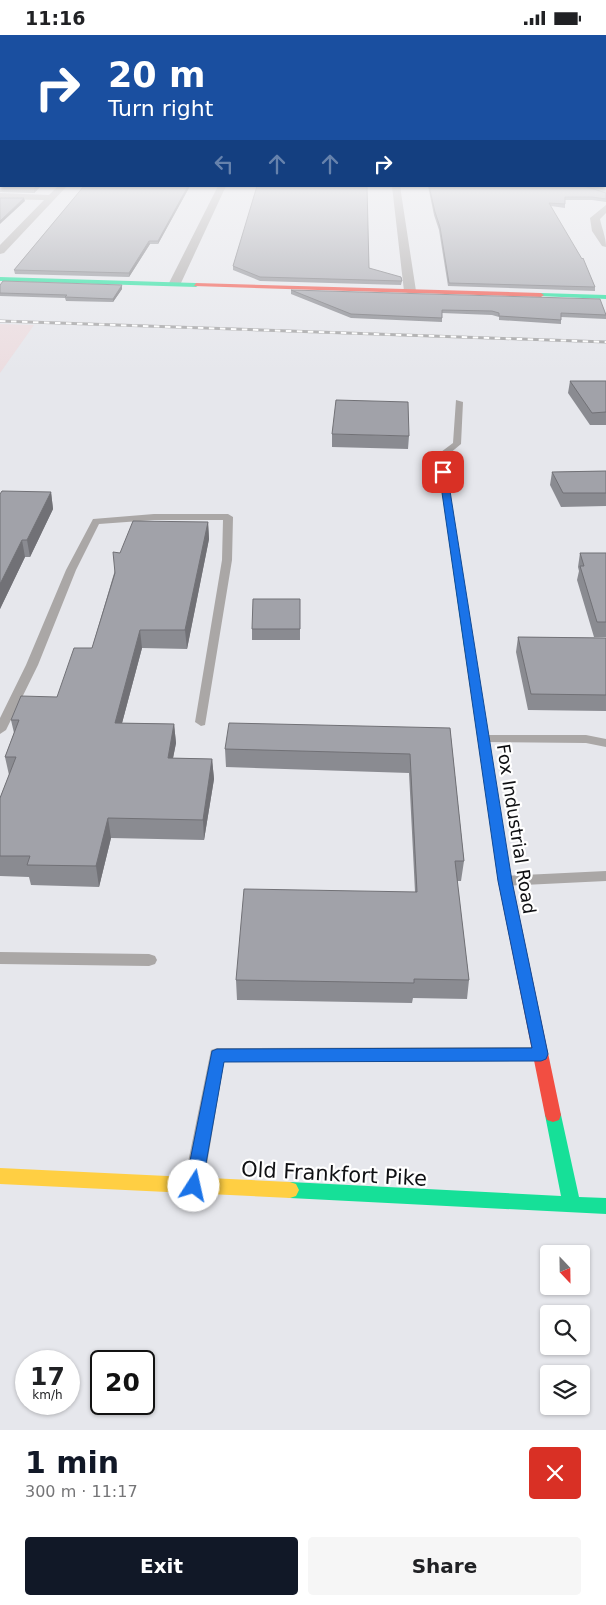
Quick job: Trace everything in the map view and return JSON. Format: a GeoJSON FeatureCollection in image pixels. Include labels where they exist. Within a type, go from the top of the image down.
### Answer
{"type":"FeatureCollection","features":[{"type":"Feature","properties":{"kind":"street"},"geometry":{"type":"LineString","coordinates":[[0,251],[9,241]]}},
{"type":"Feature","properties":{"kind":"street"},"geometry":{"type":"LineString","coordinates":[[175,283],[195,241]]}},
{"type":"Feature","properties":{"kind":"street"},"geometry":{"type":"LineString","coordinates":[[403,241],[410,291]]}},
{"type":"Feature","properties":{"kind":"street"},"geometry":{"type":"LineString","coordinates":[[0,279],[606,297]]}},
{"type":"Feature","properties":{"kind":"street","name":"Fox Industrial Road"},"geometry":{"type":"LineString","coordinates":[[440,457],[505,881],[572,1205]]}},
{"type":"Feature","properties":{"kind":"street","name":"Old Frankfort Pike"},"geometry":{"type":"LineString","coordinates":[[0,1177],[606,1206]]}},
{"type":"Feature","properties":{"kind":"lane"},"geometry":{"type":"LineString","coordinates":[[440,457],[457,444],[459,402]]}},
{"type":"Feature","properties":{"kind":"lane"},"geometry":{"type":"LineString","coordinates":[[0,730],[32,665],[71,570],[96,521],[154,517],[228,517],[227,561],[201,722]]}},
{"type":"Feature","properties":{"kind":"lane"},"geometry":{"type":"LineString","coordinates":[[484,739],[586,739],[606,743]]}},
{"type":"Feature","properties":{"kind":"lane"},"geometry":{"type":"LineString","coordinates":[[505,881],[606,876]]}},
{"type":"Feature","properties":{"kind":"lane"},"geometry":{"type":"LineString","coordinates":[[0,958],[149,960]]}},
{"type":"Feature","properties":{"kind":"lane"},"geometry":{"type":"LineString","coordinates":[[194,1186],[217,1055],[541,1054]]}},
{"type":"Feature","properties":{"kind":"shaded area"},"geometry":{"type":"Polygon","coordinates":[[[0,324],[34,325],[0,373],[0,324]]]}},
{"type":"Feature","properties":{"kind":"building"},"geometry":{"type":"Polygon","coordinates":[[[38,241],[149,241],[129,273],[14,270],[38,241]]]}},
{"type":"Feature","properties":{"kind":"building"},"geometry":{"type":"Polygon","coordinates":[[[240,241],[368,241],[369,268],[401,277],[402,281],[260,277],[233,266],[240,241]]]}},
{"type":"Feature","properties":{"kind":"building"},"geometry":{"type":"Polygon","coordinates":[[[442,241],[571,241],[583,258],[595,287],[449,283],[442,241]]]}},
{"type":"Feature","properties":{"kind":"building"},"geometry":{"type":"Polygon","coordinates":[[[3,281],[122,285],[113,299],[65,297],[67,295],[0,293],[0,285],[3,281]]]}},
{"type":"Feature","properties":{"kind":"building"},"geometry":{"type":"Polygon","coordinates":[[[291,290],[600,299],[606,315],[561,313],[561,320],[499,316],[499,313],[492,311],[442,310],[442,318],[351,314],[291,290]]]}},
{"type":"Feature","properties":{"kind":"building"},"geometry":{"type":"Polygon","coordinates":[[[570,381],[606,381],[606,412],[592,413],[570,381]]]}},
{"type":"Feature","properties":{"kind":"building"},"geometry":{"type":"Polygon","coordinates":[[[336,400],[408,402],[409,436],[332,434],[336,400]]]}},
{"type":"Feature","properties":{"kind":"building"},"geometry":{"type":"Polygon","coordinates":[[[606,471],[606,493],[563,493],[552,472],[606,471]]]}},
{"type":"Feature","properties":{"kind":"building"},"geometry":{"type":"Polygon","coordinates":[[[2,491],[51,492],[27,540],[22,540],[0,584],[0,494],[2,491]]]}},
{"type":"Feature","properties":{"kind":"building"},"geometry":{"type":"Polygon","coordinates":[[[133,521],[208,522],[185,630],[140,630],[115,723],[174,724],[168,758],[212,759],[203,820],[108,818],[96,866],[27,865],[30,856],[0,856],[0,798],[16,757],[5,757],[19,720],[11,720],[21,696],[57,697],[74,648],[92,648],[115,573],[113,552],[120,553],[133,521]]]}},
{"type":"Feature","properties":{"kind":"building"},"geometry":{"type":"Polygon","coordinates":[[[580,553],[606,553],[606,622],[597,622],[580,566],[584,566],[580,553]]]}},
{"type":"Feature","properties":{"kind":"building"},"geometry":{"type":"Polygon","coordinates":[[[253,599],[300,599],[300,629],[252,629],[253,599]]]}},
{"type":"Feature","properties":{"kind":"building"},"geometry":{"type":"Polygon","coordinates":[[[518,637],[606,638],[606,695],[531,694],[518,637]]]}},
{"type":"Feature","properties":{"kind":"building"},"geometry":{"type":"Polygon","coordinates":[[[229,723],[450,728],[464,861],[455,861],[469,980],[414,979],[414,983],[236,980],[244,889],[417,892],[410,754],[225,749],[229,723]]]}},
{"type":"Feature","properties":{"kind":"railway"},"geometry":{"type":"LineString","coordinates":[[0,321],[606,342]]}},
{"type":"Feature","properties":{"kind":"traffic: fast"},"geometry":{"type":"LineString","coordinates":[[0,279],[196,285]]}},
{"type":"Feature","properties":{"kind":"traffic: fast"},"geometry":{"type":"LineString","coordinates":[[541,295],[606,297]]}},
{"type":"Feature","properties":{"kind":"traffic: fast"},"geometry":{"type":"LineString","coordinates":[[440,457],[469,647]]}},
{"type":"Feature","properties":{"kind":"traffic: fast"},"geometry":{"type":"LineString","coordinates":[[553,1115],[572,1205]]}},
{"type":"Feature","properties":{"kind":"traffic: fast"},"geometry":{"type":"LineString","coordinates":[[290,1190],[606,1206]]}},
{"type":"Feature","properties":{"kind":"traffic: slow"},"geometry":{"type":"LineString","coordinates":[[469,647],[498,836]]}},
{"type":"Feature","properties":{"kind":"traffic: slow"},"geometry":{"type":"LineString","coordinates":[[0,1176],[290,1190]]}},
{"type":"Feature","properties":{"kind":"traffic: jam"},"geometry":{"type":"LineString","coordinates":[[196,285],[541,295]]}},
{"type":"Feature","properties":{"kind":"traffic: jam"},"geometry":{"type":"LineString","coordinates":[[498,836],[505,881],[553,1115]]}},
{"type":"Feature","properties":{"kind":"route"},"geometry":{"type":"LineString","coordinates":[[194,1186],[217,1055],[541,1054],[505,881],[443,472]]}}]}
